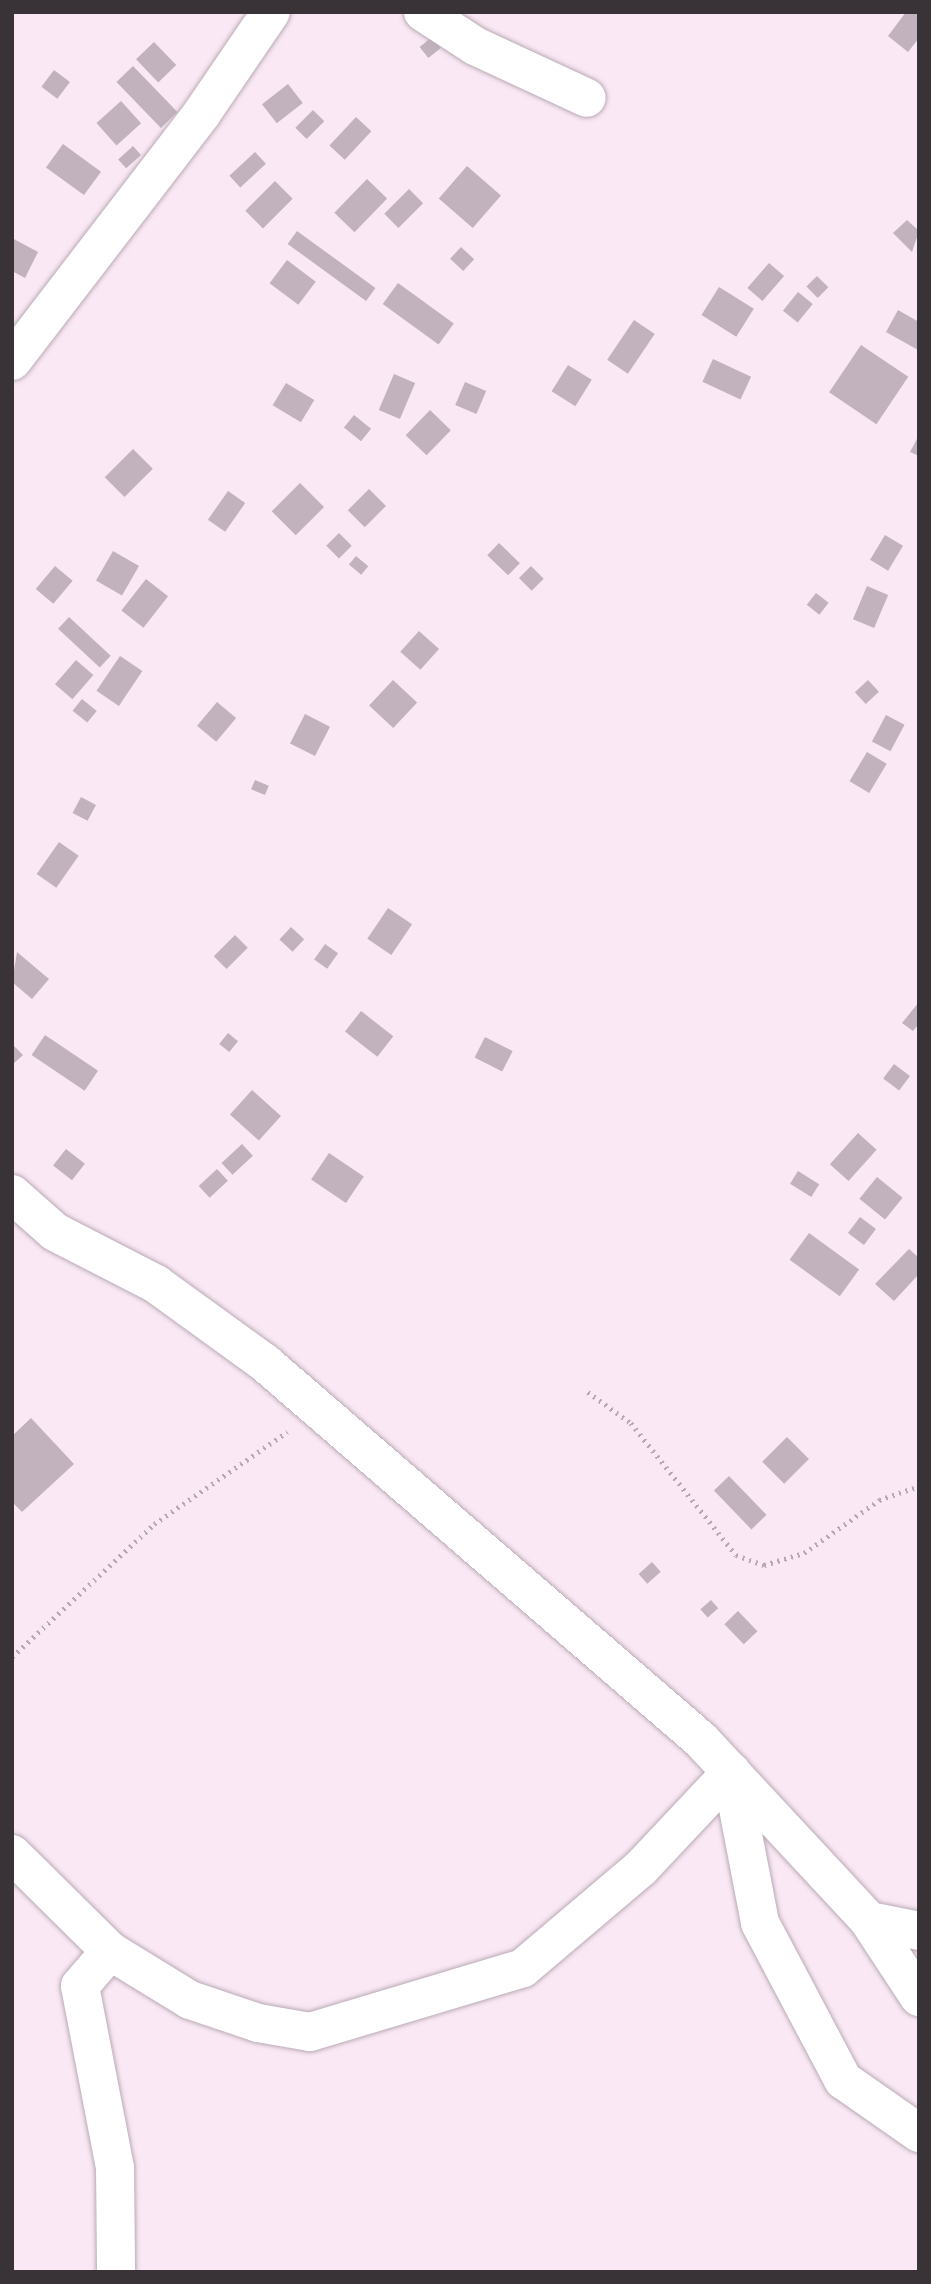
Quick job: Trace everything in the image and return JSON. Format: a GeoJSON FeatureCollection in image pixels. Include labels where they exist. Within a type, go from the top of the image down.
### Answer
{"type":"FeatureCollection","features":[{"type":"Feature","properties":{"kind":"street"},"geometry":{"type":"LineString","coordinates":[[12,361],[202,113],[271,12]]}},
{"type":"Feature","properties":{"kind":"street"},"geometry":{"type":"LineString","coordinates":[[423,12],[475,46],[587,98]]}},
{"type":"Feature","properties":{"kind":"street"},"geometry":{"type":"LineString","coordinates":[[12,1194],[55,1232],[156,1284],[265,1363],[317,1412],[731,1772],[869,1921],[919,1997]]}},
{"type":"Feature","properties":{"kind":"street"},"geometry":{"type":"LineString","coordinates":[[12,1854],[110,1951],[190,2000],[258,2024],[310,2032],[523,1968],[640,1868],[731,1772]]}},
{"type":"Feature","properties":{"kind":"street"},"geometry":{"type":"LineString","coordinates":[[731,1772],[760,1923],[843,2080],[919,2133]]}},
{"type":"Feature","properties":{"kind":"street"},"geometry":{"type":"LineString","coordinates":[[869,1921],[919,1931]]}},
{"type":"Feature","properties":{"kind":"street"},"geometry":{"type":"LineString","coordinates":[[110,1951],[80,1986],[115,2168],[116,2272]]}},
{"type":"Feature","properties":{"kind":"path"},"geometry":{"type":"LineString","coordinates":[[587,1392],[631,1423],[736,1555],[764,1565],[804,1553],[879,1500],[919,1486]]}},
{"type":"Feature","properties":{"kind":"path"},"geometry":{"type":"LineString","coordinates":[[12,1657],[154,1524],[317,1412]]}},
{"type":"Feature","properties":{"kind":"building"},"geometry":{"type":"Polygon","coordinates":[[[906,12],[919,13],[919,38],[908,52],[888,36],[906,12]]]}},
{"type":"Feature","properties":{"kind":"building"},"geometry":{"type":"Polygon","coordinates":[[[432,37],[441,48],[428,58],[420,47],[432,37]]]}},
{"type":"Feature","properties":{"kind":"building"},"geometry":{"type":"Polygon","coordinates":[[[154,42],[176,65],[158,82],[136,59],[154,42]]]}},
{"type":"Feature","properties":{"kind":"building"},"geometry":{"type":"Polygon","coordinates":[[[133,66],[177,112],[161,128],[116,82],[133,66]]]}},
{"type":"Feature","properties":{"kind":"building"},"geometry":{"type":"Polygon","coordinates":[[[54,70],[70,82],[57,99],[41,87],[54,70]]]}},
{"type":"Feature","properties":{"kind":"building"},"geometry":{"type":"Polygon","coordinates":[[[288,84],[303,103],[277,123],[262,104],[288,84]]]}},
{"type":"Feature","properties":{"kind":"building"},"geometry":{"type":"Polygon","coordinates":[[[121,101],[141,123],[117,145],[96,123],[121,101]]]}},
{"type":"Feature","properties":{"kind":"building"},"geometry":{"type":"Polygon","coordinates":[[[313,110],[324,121],[307,139],[295,128],[313,110]]]}},
{"type":"Feature","properties":{"kind":"building"},"geometry":{"type":"Polygon","coordinates":[[[356,117],[371,131],[345,160],[329,146],[356,117]]]}},
{"type":"Feature","properties":{"kind":"building"},"geometry":{"type":"Polygon","coordinates":[[[63,144],[101,172],[84,195],[46,167],[63,144]]]}},
{"type":"Feature","properties":{"kind":"building"},"geometry":{"type":"Polygon","coordinates":[[[133,146],[141,155],[126,168],[118,159],[133,146]]]}},
{"type":"Feature","properties":{"kind":"building"},"geometry":{"type":"Polygon","coordinates":[[[255,152],[266,164],[240,188],[229,176],[255,152]]]}},
{"type":"Feature","properties":{"kind":"building"},"geometry":{"type":"Polygon","coordinates":[[[467,166],[501,196],[473,228],[439,198],[467,166]]]}},
{"type":"Feature","properties":{"kind":"building"},"geometry":{"type":"Polygon","coordinates":[[[367,179],[387,198],[354,232],[334,213],[367,179]]]}},
{"type":"Feature","properties":{"kind":"building"},"geometry":{"type":"Polygon","coordinates":[[[275,181],[293,199],[263,228],[245,211],[275,181]]]}},
{"type":"Feature","properties":{"kind":"building"},"geometry":{"type":"Polygon","coordinates":[[[409,189],[423,203],[398,228],[384,214],[409,189]]]}},
{"type":"Feature","properties":{"kind":"building"},"geometry":{"type":"Polygon","coordinates":[[[907,220],[919,231],[912,252],[893,233],[907,220]]]}},
{"type":"Feature","properties":{"kind":"building"},"geometry":{"type":"Polygon","coordinates":[[[297,231],[375,288],[366,301],[288,244],[297,231]]]}},
{"type":"Feature","properties":{"kind":"building"},"geometry":{"type":"Polygon","coordinates":[[[12,238],[38,252],[25,278],[12,271],[12,238]]]}},
{"type":"Feature","properties":{"kind":"building"},"geometry":{"type":"Polygon","coordinates":[[[461,247],[474,259],[463,271],[450,259],[461,247]]]}},
{"type":"Feature","properties":{"kind":"building"},"geometry":{"type":"Polygon","coordinates":[[[287,260],[316,282],[298,305],[270,283],[287,260]]]}},
{"type":"Feature","properties":{"kind":"building"},"geometry":{"type":"Polygon","coordinates":[[[769,263],[784,276],[762,301],[747,288],[769,263]]]}},
{"type":"Feature","properties":{"kind":"building"},"geometry":{"type":"Polygon","coordinates":[[[817,276],[828,287],[818,298],[806,287],[817,276]]]}},
{"type":"Feature","properties":{"kind":"building"},"geometry":{"type":"Polygon","coordinates":[[[398,283],[454,324],[439,345],[383,304],[398,283]]]}},
{"type":"Feature","properties":{"kind":"building"},"geometry":{"type":"Polygon","coordinates":[[[719,287],[754,309],[736,337],[702,315],[719,287]]]}},
{"type":"Feature","properties":{"kind":"building"},"geometry":{"type":"Polygon","coordinates":[[[798,292],[813,304],[798,323],[783,311],[798,292]]]}},
{"type":"Feature","properties":{"kind":"building"},"geometry":{"type":"Polygon","coordinates":[[[898,310],[919,322],[918,350],[886,332],[898,310]]]}},
{"type":"Feature","properties":{"kind":"building"},"geometry":{"type":"Polygon","coordinates":[[[634,320],[655,334],[628,374],[607,360],[634,320]]]}},
{"type":"Feature","properties":{"kind":"building"},"geometry":{"type":"Polygon","coordinates":[[[861,345],[908,377],[876,424],[829,392],[861,345]]]}},
{"type":"Feature","properties":{"kind":"building"},"geometry":{"type":"Polygon","coordinates":[[[713,359],[751,377],[740,399],[702,382],[713,359]]]}},
{"type":"Feature","properties":{"kind":"building"},"geometry":{"type":"Polygon","coordinates":[[[568,365],[592,380],[575,406],[552,391],[568,365]]]}},
{"type":"Feature","properties":{"kind":"building"},"geometry":{"type":"Polygon","coordinates":[[[394,374],[415,383],[400,419],[379,410],[394,374]]]}},
{"type":"Feature","properties":{"kind":"building"},"geometry":{"type":"Polygon","coordinates":[[[465,382],[486,391],[476,414],[455,405],[465,382]]]}},
{"type":"Feature","properties":{"kind":"building"},"geometry":{"type":"Polygon","coordinates":[[[286,383],[314,400],[301,422],[273,405],[286,383]]]}},
{"type":"Feature","properties":{"kind":"building"},"geometry":{"type":"Polygon","coordinates":[[[430,410],[451,430],[427,455],[406,435],[430,410]]]}},
{"type":"Feature","properties":{"kind":"building"},"geometry":{"type":"Polygon","coordinates":[[[354,415],[371,429],[361,441],[344,427],[354,415]]]}},
{"type":"Feature","properties":{"kind":"building"},"geometry":{"type":"Polygon","coordinates":[[[919,435],[919,456],[910,452],[919,435]]]}},
{"type":"Feature","properties":{"kind":"building"},"geometry":{"type":"Polygon","coordinates":[[[133,449],[153,469],[125,497],[105,477],[133,449]]]}},
{"type":"Feature","properties":{"kind":"building"},"geometry":{"type":"Polygon","coordinates":[[[300,483],[324,507],[296,535],[272,511],[300,483]]]}},
{"type":"Feature","properties":{"kind":"building"},"geometry":{"type":"Polygon","coordinates":[[[369,489],[386,506],[365,527],[348,510],[369,489]]]}},
{"type":"Feature","properties":{"kind":"building"},"geometry":{"type":"Polygon","coordinates":[[[228,491],[245,503],[225,532],[208,520],[228,491]]]}},
{"type":"Feature","properties":{"kind":"building"},"geometry":{"type":"Polygon","coordinates":[[[339,533],[352,546],[339,558],[326,546],[339,533]]]}},
{"type":"Feature","properties":{"kind":"building"},"geometry":{"type":"Polygon","coordinates":[[[885,535],[903,546],[888,571],[870,560],[885,535]]]}},
{"type":"Feature","properties":{"kind":"building"},"geometry":{"type":"Polygon","coordinates":[[[499,543],[520,563],[508,575],[487,555],[499,543]]]}},
{"type":"Feature","properties":{"kind":"building"},"geometry":{"type":"Polygon","coordinates":[[[113,551],[139,566],[122,595],[96,580],[113,551]]]}},
{"type":"Feature","properties":{"kind":"building"},"geometry":{"type":"Polygon","coordinates":[[[356,556],[368,566],[361,575],[349,564],[356,556]]]}},
{"type":"Feature","properties":{"kind":"building"},"geometry":{"type":"Polygon","coordinates":[[[55,566],[73,581],[53,604],[36,589],[55,566]]]}},
{"type":"Feature","properties":{"kind":"building"},"geometry":{"type":"Polygon","coordinates":[[[531,566],[544,579],[532,591],[519,578],[531,566]]]}},
{"type":"Feature","properties":{"kind":"building"},"geometry":{"type":"Polygon","coordinates":[[[146,579],[168,596],[143,628],[121,611],[146,579]]]}},
{"type":"Feature","properties":{"kind":"building"},"geometry":{"type":"Polygon","coordinates":[[[867,586],[888,595],[874,628],[853,619],[867,586]]]}},
{"type":"Feature","properties":{"kind":"building"},"geometry":{"type":"Polygon","coordinates":[[[816,593],[829,603],[819,615],[807,605],[816,593]]]}},
{"type":"Feature","properties":{"kind":"building"},"geometry":{"type":"Polygon","coordinates":[[[69,617],[111,656],[100,668],[58,629],[69,617]]]}},
{"type":"Feature","properties":{"kind":"building"},"geometry":{"type":"Polygon","coordinates":[[[419,631],[439,649],[420,670],[400,652],[419,631]]]}},
{"type":"Feature","properties":{"kind":"building"},"geometry":{"type":"Polygon","coordinates":[[[120,656],[142,671],[119,706],[97,691],[120,656]]]}},
{"type":"Feature","properties":{"kind":"building"},"geometry":{"type":"Polygon","coordinates":[[[76,660],[93,675],[72,699],[55,684],[76,660]]]}},
{"type":"Feature","properties":{"kind":"building"},"geometry":{"type":"Polygon","coordinates":[[[393,680],[417,703],[393,728],[369,706],[393,680]]]}},
{"type":"Feature","properties":{"kind":"building"},"geometry":{"type":"Polygon","coordinates":[[[868,680],[879,692],[866,704],[855,692],[868,680]]]}},
{"type":"Feature","properties":{"kind":"building"},"geometry":{"type":"Polygon","coordinates":[[[82,699],[97,711],[87,723],[73,711],[82,699]]]}},
{"type":"Feature","properties":{"kind":"building"},"geometry":{"type":"Polygon","coordinates":[[[217,702],[236,718],[216,742],[197,726],[217,702]]]}},
{"type":"Feature","properties":{"kind":"building"},"geometry":{"type":"Polygon","coordinates":[[[305,714],[330,727],[315,756],[290,743],[305,714]]]}},
{"type":"Feature","properties":{"kind":"building"},"geometry":{"type":"Polygon","coordinates":[[[886,715],[905,725],[890,751],[872,741],[886,715]]]}},
{"type":"Feature","properties":{"kind":"building"},"geometry":{"type":"Polygon","coordinates":[[[867,752],[887,764],[869,793],[849,781],[867,752]]]}},
{"type":"Feature","properties":{"kind":"building"},"geometry":{"type":"Polygon","coordinates":[[[255,780],[269,786],[265,795],[251,789],[255,780]]]}},
{"type":"Feature","properties":{"kind":"building"},"geometry":{"type":"Polygon","coordinates":[[[81,797],[96,805],[88,821],[73,813],[81,797]]]}},
{"type":"Feature","properties":{"kind":"building"},"geometry":{"type":"Polygon","coordinates":[[[59,842],[79,856],[56,888],[37,874],[59,842]]]}},
{"type":"Feature","properties":{"kind":"building"},"geometry":{"type":"Polygon","coordinates":[[[388,908],[412,924],[391,955],[367,939],[388,908]]]}},
{"type":"Feature","properties":{"kind":"building"},"geometry":{"type":"Polygon","coordinates":[[[291,927],[304,939],[293,952],[279,939],[291,927]]]}},
{"type":"Feature","properties":{"kind":"building"},"geometry":{"type":"Polygon","coordinates":[[[235,935],[248,948],[227,969],[214,956],[235,935]]]}},
{"type":"Feature","properties":{"kind":"building"},"geometry":{"type":"Polygon","coordinates":[[[325,944],[338,953],[327,969],[314,960],[325,944]]]}},
{"type":"Feature","properties":{"kind":"building"},"geometry":{"type":"Polygon","coordinates":[[[17,952],[49,979],[32,999],[12,982],[17,952]]]}},
{"type":"Feature","properties":{"kind":"building"},"geometry":{"type":"Polygon","coordinates":[[[919,1002],[919,1024],[913,1031],[902,1023],[919,1002]]]}},
{"type":"Feature","properties":{"kind":"building"},"geometry":{"type":"Polygon","coordinates":[[[361,1011],[393,1036],[377,1057],[345,1031],[361,1011]]]}},
{"type":"Feature","properties":{"kind":"building"},"geometry":{"type":"Polygon","coordinates":[[[228,1033],[238,1041],[229,1052],[219,1044],[228,1033]]]}},
{"type":"Feature","properties":{"kind":"building"},"geometry":{"type":"Polygon","coordinates":[[[45,1035],[98,1071],[85,1091],[32,1055],[45,1035]]]}},
{"type":"Feature","properties":{"kind":"building"},"geometry":{"type":"Polygon","coordinates":[[[485,1037],[513,1051],[502,1072],[475,1057],[485,1037]]]}},
{"type":"Feature","properties":{"kind":"building"},"geometry":{"type":"Polygon","coordinates":[[[12,1044],[23,1055],[12,1065],[12,1044]]]}},
{"type":"Feature","properties":{"kind":"building"},"geometry":{"type":"Polygon","coordinates":[[[894,1064],[910,1076],[899,1090],[883,1078],[894,1064]]]}},
{"type":"Feature","properties":{"kind":"building"},"geometry":{"type":"Polygon","coordinates":[[[252,1090],[281,1116],[259,1141],[230,1115],[252,1090]]]}},
{"type":"Feature","properties":{"kind":"building"},"geometry":{"type":"Polygon","coordinates":[[[858,1133],[877,1150],[848,1181],[830,1164],[858,1133]]]}},
{"type":"Feature","properties":{"kind":"building"},"geometry":{"type":"Polygon","coordinates":[[[242,1144],[253,1156],[232,1175],[222,1163],[242,1144]]]}},
{"type":"Feature","properties":{"kind":"building"},"geometry":{"type":"Polygon","coordinates":[[[66,1149],[85,1164],[72,1180],[53,1166],[66,1149]]]}},
{"type":"Feature","properties":{"kind":"building"},"geometry":{"type":"Polygon","coordinates":[[[329,1153],[364,1176],[346,1203],[311,1180],[329,1153]]]}},
{"type":"Feature","properties":{"kind":"building"},"geometry":{"type":"Polygon","coordinates":[[[217,1169],[228,1181],[210,1198],[199,1186],[217,1169]]]}},
{"type":"Feature","properties":{"kind":"building"},"geometry":{"type":"Polygon","coordinates":[[[798,1171],[819,1184],[811,1197],[790,1184],[798,1171]]]}},
{"type":"Feature","properties":{"kind":"building"},"geometry":{"type":"Polygon","coordinates":[[[877,1177],[903,1198],[885,1220],[859,1199],[877,1177]]]}},
{"type":"Feature","properties":{"kind":"building"},"geometry":{"type":"Polygon","coordinates":[[[860,1217],[876,1229],[864,1245],[848,1233],[860,1217]]]}},
{"type":"Feature","properties":{"kind":"building"},"geometry":{"type":"Polygon","coordinates":[[[809,1233],[859,1269],[840,1296],[790,1260],[809,1233]]]}},
{"type":"Feature","properties":{"kind":"building"},"geometry":{"type":"Polygon","coordinates":[[[909,1249],[919,1258],[919,1274],[894,1301],[875,1284],[909,1249]]]}},
{"type":"Feature","properties":{"kind":"building"},"geometry":{"type":"Polygon","coordinates":[[[31,1418],[74,1464],[22,1512],[12,1502],[12,1436],[31,1418]]]}},
{"type":"Feature","properties":{"kind":"building"},"geometry":{"type":"Polygon","coordinates":[[[787,1437],[809,1459],[784,1484],[762,1462],[787,1437]]]}},
{"type":"Feature","properties":{"kind":"building"},"geometry":{"type":"Polygon","coordinates":[[[729,1476],[767,1515],[751,1529],[714,1491],[729,1476]]]}},
{"type":"Feature","properties":{"kind":"building"},"geometry":{"type":"Polygon","coordinates":[[[652,1562],[661,1572],[647,1584],[639,1574],[652,1562]]]}},
{"type":"Feature","properties":{"kind":"building"},"geometry":{"type":"Polygon","coordinates":[[[711,1600],[718,1608],[708,1617],[700,1609],[711,1600]]]}},
{"type":"Feature","properties":{"kind":"building"},"geometry":{"type":"Polygon","coordinates":[[[738,1611],[757,1631],[744,1644],[724,1624],[738,1611]]]}}]}
